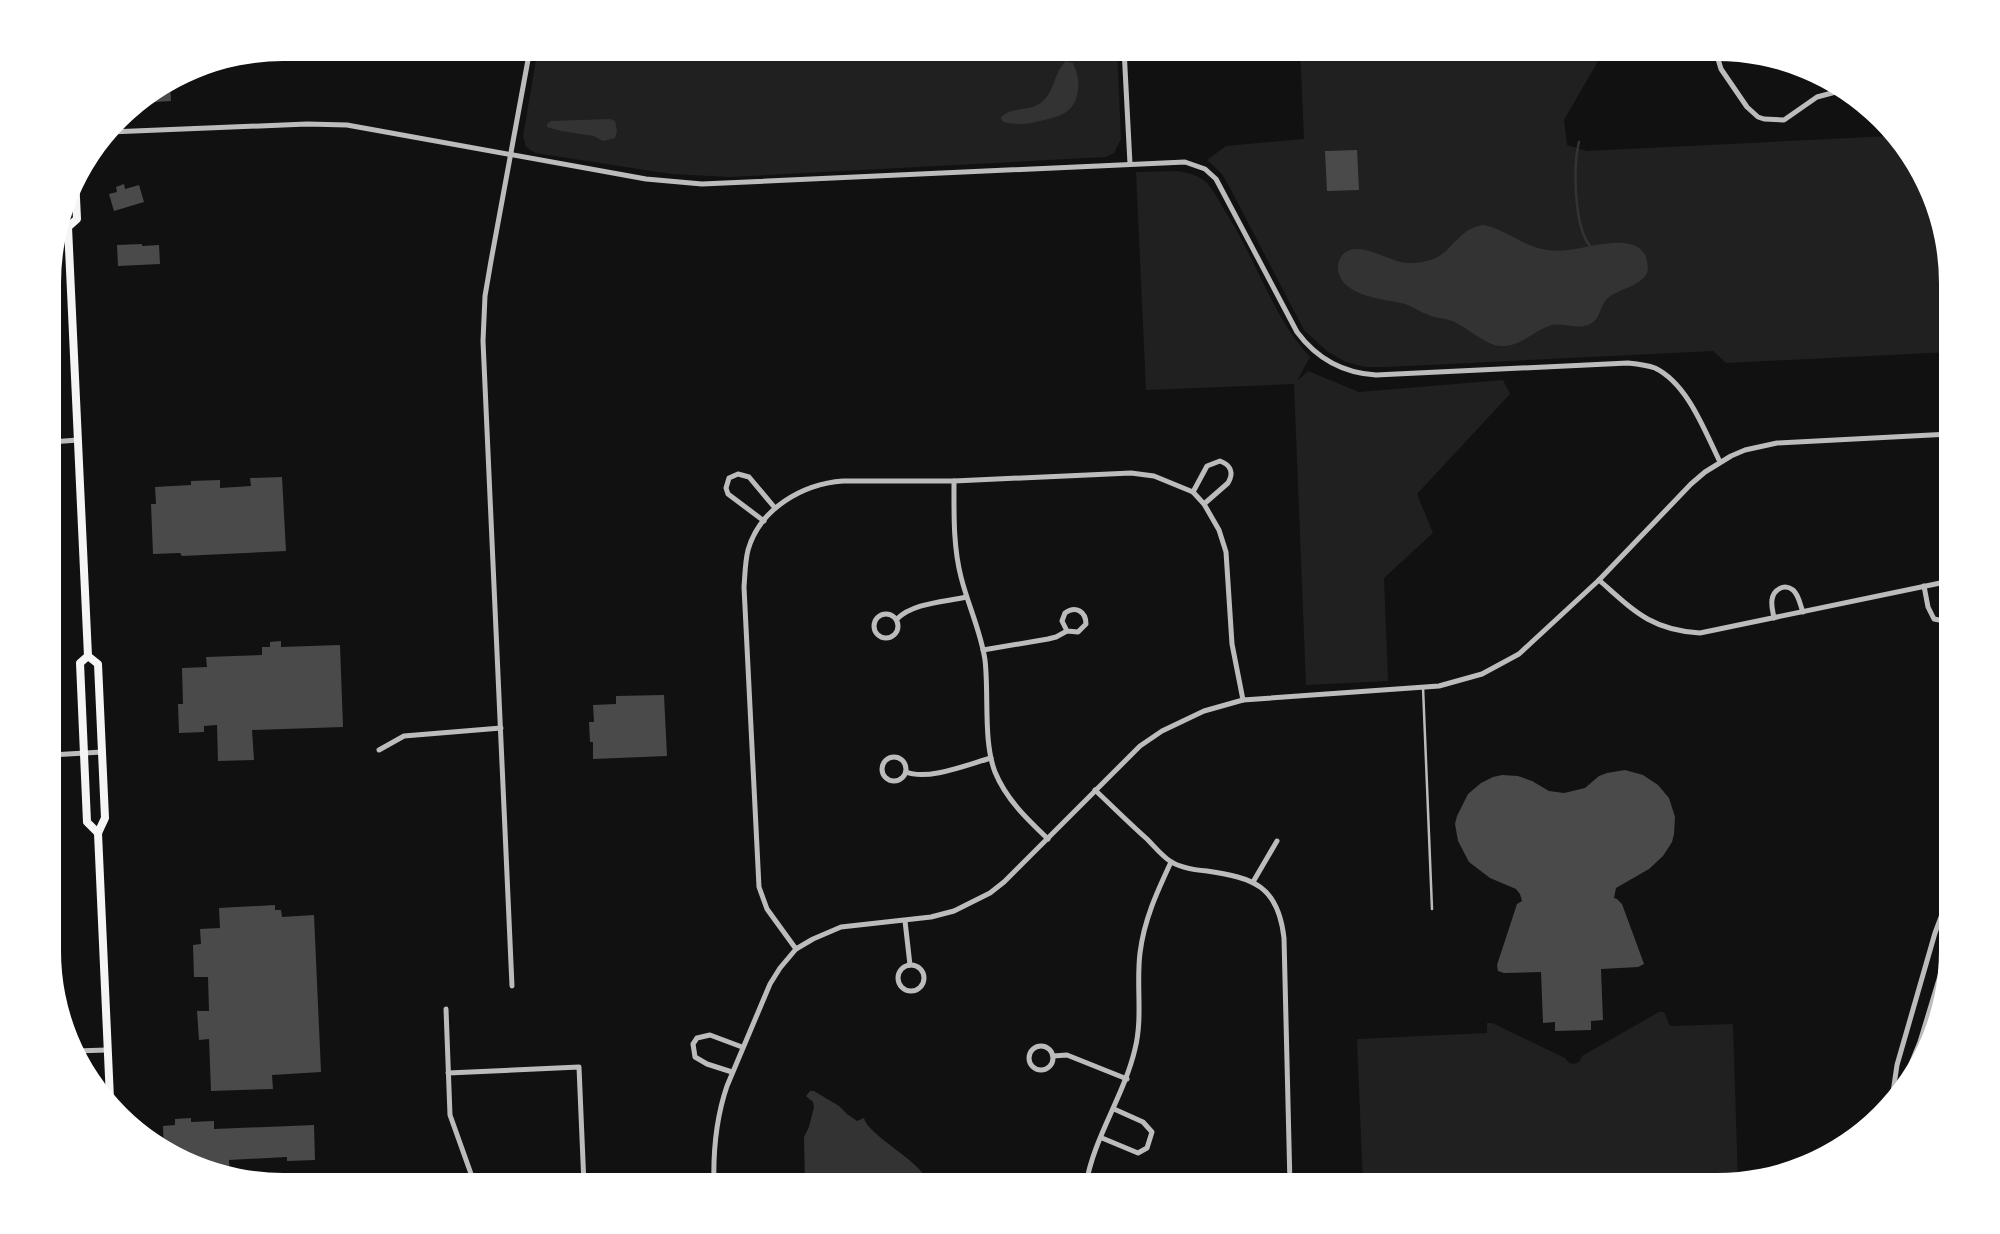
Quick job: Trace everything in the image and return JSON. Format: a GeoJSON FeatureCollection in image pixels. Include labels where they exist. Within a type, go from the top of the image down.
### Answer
{"type":"FeatureCollection","features":[{"type":"Feature","properties":{"kind":"main road"},"geometry":{"type":"LineString","coordinates":[[70,222],[77,219],[76,203]]}},
{"type":"Feature","properties":{"kind":"main road"},"geometry":{"type":"LineString","coordinates":[[65,244],[88,656],[98,664],[105,818],[98,833],[109,1089]]}},
{"type":"Feature","properties":{"kind":"main road"},"geometry":{"type":"LineString","coordinates":[[88,656],[80,663],[87,822],[98,833]]}},
{"type":"Feature","properties":{"kind":"street"},"geometry":{"type":"LineString","coordinates":[[1125,61],[1129,164]]}},
{"type":"Feature","properties":{"kind":"street"},"geometry":{"type":"LineString","coordinates":[[1719,61],[1721,69],[1747,107],[1764,119],[1784,120],[1817,97],[1831,93]]}},
{"type":"Feature","properties":{"kind":"street"},"geometry":{"type":"LineString","coordinates":[[512,986],[483,341],[485,296],[528,62]]}},
{"type":"Feature","properties":{"kind":"street"},"geometry":{"type":"LineString","coordinates":[[121,132],[324,124],[369,128],[646,179],[702,184],[1185,162],[1211,173],[1297,332],[1306,345],[1326,361],[1351,371],[1376,375],[1642,364],[1655,368],[1680,387],[1720,462]]}},
{"type":"Feature","properties":{"kind":"street"},"geometry":{"type":"LineString","coordinates":[[714,1173],[718,1121],[732,1073],[770,984],[796,949],[841,927],[932,917],[972,904],[1004,882],[1140,746],[1162,731],[1203,711],[1243,700],[1439,686],[1470,679],[1501,666],[1520,654],[1599,580],[1672,502],[1705,472],[1745,450],[1777,443],[1938,435]]}},
{"type":"Feature","properties":{"kind":"street"},"geometry":{"type":"LineString","coordinates":[[61,441],[78,440]]}},
{"type":"Feature","properties":{"kind":"street"},"geometry":{"type":"LineString","coordinates":[[1193,492],[1207,466],[1220,461],[1230,467],[1231,479],[1204,504]]}},
{"type":"Feature","properties":{"kind":"street"},"geometry":{"type":"LineString","coordinates":[[796,949],[767,909],[757,875],[744,587],[748,552],[756,531],[775,508],[803,490],[830,482],[954,481],[1131,473],[1154,476],[1193,492],[1204,504],[1219,530],[1226,552],[1232,644],[1243,700]]}},
{"type":"Feature","properties":{"kind":"street"},"geometry":{"type":"LineString","coordinates":[[764,521],[728,494],[726,488],[729,478],[738,474],[748,477],[775,508]]}},
{"type":"Feature","properties":{"kind":"street"},"geometry":{"type":"LineString","coordinates":[[954,481],[957,553],[966,597],[983,650],[991,758],[1000,784],[1010,799],[1048,839]]}},
{"type":"Feature","properties":{"kind":"street"},"geometry":{"type":"LineString","coordinates":[[1599,580],[1640,616],[1669,630],[1700,633],[1938,584]]}},
{"type":"Feature","properties":{"kind":"street"},"geometry":{"type":"LineString","coordinates":[[1924,586],[1928,607],[1934,619],[1938,620]]}},
{"type":"Feature","properties":{"kind":"street"},"geometry":{"type":"LineString","coordinates":[[1774,618],[1772,596],[1782,587],[1795,592],[1803,612]]}},
{"type":"Feature","properties":{"kind":"street"},"geometry":{"type":"LineString","coordinates":[[897,620],[889,614],[880,615],[874,624],[875,630],[882,637],[889,638],[898,630],[897,620],[901,615],[920,607],[966,597]]}},
{"type":"Feature","properties":{"kind":"street"},"geometry":{"type":"LineString","coordinates":[[983,650],[1048,639],[1067,631],[1078,632],[1086,624],[1086,618],[1079,610],[1065,613],[1062,621],[1067,631]]}},
{"type":"Feature","properties":{"kind":"street"},"geometry":{"type":"LineString","coordinates":[[379,750],[404,736],[501,728]]}},
{"type":"Feature","properties":{"kind":"street"},"geometry":{"type":"LineString","coordinates":[[61,754],[102,752]]}},
{"type":"Feature","properties":{"kind":"street"},"geometry":{"type":"LineString","coordinates":[[895,757],[904,762],[906,772],[901,780],[889,781],[882,768],[886,760],[895,757]]}},
{"type":"Feature","properties":{"kind":"street"},"geometry":{"type":"LineString","coordinates":[[906,772],[929,774],[991,758]]}},
{"type":"Feature","properties":{"kind":"street"},"geometry":{"type":"LineString","coordinates":[[1096,790],[1171,862],[1193,870],[1241,876],[1253,881],[1270,897],[1280,916],[1290,1172]]}},
{"type":"Feature","properties":{"kind":"street"},"geometry":{"type":"LineString","coordinates":[[1253,881],[1277,841]]}},
{"type":"Feature","properties":{"kind":"street"},"geometry":{"type":"LineString","coordinates":[[1089,1172],[1127,1079],[1135,1049],[1140,1020],[1139,961],[1145,926],[1154,896],[1171,862]]}},
{"type":"Feature","properties":{"kind":"street"},"geometry":{"type":"LineString","coordinates":[[905,921],[910,965]]}},
{"type":"Feature","properties":{"kind":"street"},"geometry":{"type":"LineString","coordinates":[[1894,1084],[1897,1065],[1938,925]]}},
{"type":"Feature","properties":{"kind":"street"},"geometry":{"type":"LineString","coordinates":[[910,965],[917,967],[924,976],[922,986],[913,992],[903,989],[898,980],[901,970],[910,965]]}},
{"type":"Feature","properties":{"kind":"street"},"geometry":{"type":"LineString","coordinates":[[1922,1037],[1933,1000]]}},
{"type":"Feature","properties":{"kind":"street"},"geometry":{"type":"LineString","coordinates":[[446,1009],[450,1115],[471,1173]]}},
{"type":"Feature","properties":{"kind":"street"},"geometry":{"type":"LineString","coordinates":[[732,1073],[700,1061],[695,1057],[693,1044],[697,1038],[710,1035],[742,1047]]}},
{"type":"Feature","properties":{"kind":"street"},"geometry":{"type":"LineString","coordinates":[[1040,1046],[1049,1049],[1053,1056],[1051,1065],[1040,1070],[1033,1067],[1029,1059],[1032,1050],[1040,1046]]}},
{"type":"Feature","properties":{"kind":"street"},"geometry":{"type":"LineString","coordinates":[[85,1050],[107,1049]]}},
{"type":"Feature","properties":{"kind":"street"},"geometry":{"type":"LineString","coordinates":[[1053,1056],[1066,1055],[1127,1079]]}},
{"type":"Feature","properties":{"kind":"street"},"geometry":{"type":"LineString","coordinates":[[448,1073],[579,1067],[583,1173]]}},
{"type":"Feature","properties":{"kind":"street"},"geometry":{"type":"LineString","coordinates":[[1102,1138],[1138,1153],[1147,1148],[1152,1132],[1143,1122],[1114,1110]]}},
{"type":"Feature","properties":{"kind":"lane"},"geometry":{"type":"LineString","coordinates":[[1423,687],[1432,909]]}},
{"type":"Feature","properties":{"kind":"shaded area"},"geometry":{"type":"Polygon","coordinates":[[[1068,61],[1073,63],[1077,75],[1078,90],[1068,111],[1031,123],[1002,121],[1001,117],[1011,111],[1033,107],[1043,101],[1059,70],[1068,61]]]}},
{"type":"Feature","properties":{"kind":"shaded area"},"geometry":{"type":"Polygon","coordinates":[[[1118,61],[1121,139],[1114,153],[1106,157],[730,177],[671,174],[535,153],[526,147],[523,136],[536,62],[1118,61]]]}},
{"type":"Feature","properties":{"kind":"shaded area"},"geometry":{"type":"Polygon","coordinates":[[[1301,61],[1598,61],[1564,120],[1567,145],[1587,151],[1883,136],[1909,172],[1922,198],[1931,226],[1938,269],[1938,353],[1726,363],[1713,351],[1387,367],[1365,367],[1346,362],[1328,352],[1304,330],[1230,188],[1222,174],[1207,160],[1226,146],[1304,139],[1301,61]]]}},
{"type":"Feature","properties":{"kind":"shaded area"},"geometry":{"type":"Polygon","coordinates":[[[551,121],[615,121],[615,138],[603,141],[594,136],[547,127],[551,121]]]}},
{"type":"Feature","properties":{"kind":"shaded area"},"geometry":{"type":"Polygon","coordinates":[[[1177,171],[1200,178],[1213,190],[1275,307],[1310,357],[1297,381],[1308,371],[1359,392],[1503,380],[1510,394],[1417,494],[1433,533],[1384,578],[1388,681],[1306,685],[1294,384],[1146,390],[1136,172],[1177,171]]]}},
{"type":"Feature","properties":{"kind":"shaded area"},"geometry":{"type":"Polygon","coordinates":[[[1483,225],[1534,247],[1548,250],[1568,250],[1611,243],[1632,245],[1641,249],[1646,257],[1648,271],[1639,282],[1607,299],[1596,319],[1590,324],[1580,327],[1549,326],[1508,346],[1489,343],[1462,326],[1405,304],[1356,291],[1341,279],[1339,262],[1344,253],[1352,249],[1365,250],[1404,263],[1427,261],[1442,254],[1466,232],[1483,225]]]}},
{"type":"Feature","properties":{"kind":"shaded area"},"geometry":{"type":"Polygon","coordinates":[[[1659,1012],[1664,1012],[1670,1026],[1733,1024],[1738,1171],[1362,1172],[1357,1039],[1487,1033],[1487,1023],[1492,1023],[1565,1058],[1569,1063],[1579,1062],[1582,1056],[1659,1012]]]}},
{"type":"Feature","properties":{"kind":"shaded area"},"geometry":{"type":"Polygon","coordinates":[[[810,1091],[814,1091],[857,1121],[864,1118],[871,1129],[921,1173],[805,1173],[804,1137],[814,1107],[813,1102],[806,1096],[810,1091]]]}},
{"type":"Feature","properties":{"kind":"building"},"geometry":{"type":"Polygon","coordinates":[[[171,92],[171,101],[156,102],[171,92]]]}},
{"type":"Feature","properties":{"kind":"building"},"geometry":{"type":"Polygon","coordinates":[[[1357,150],[1359,190],[1327,191],[1325,151],[1357,150]]]}},
{"type":"Feature","properties":{"kind":"building"},"geometry":{"type":"Polygon","coordinates":[[[124,184],[125,189],[139,185],[144,202],[114,211],[109,194],[117,192],[116,187],[124,184]]]}},
{"type":"Feature","properties":{"kind":"building"},"geometry":{"type":"Polygon","coordinates":[[[117,245],[159,245],[160,264],[118,266],[117,245]]]}},
{"type":"Feature","properties":{"kind":"building"},"geometry":{"type":"Polygon","coordinates":[[[282,477],[286,551],[182,556],[180,553],[153,554],[151,504],[156,504],[155,487],[191,485],[191,481],[220,480],[220,488],[251,486],[250,478],[282,477]]]}},
{"type":"Feature","properties":{"kind":"building"},"geometry":{"type":"Polygon","coordinates":[[[281,641],[281,647],[340,645],[343,727],[252,730],[254,760],[218,761],[217,725],[204,726],[204,732],[179,733],[178,704],[183,704],[182,668],[207,667],[206,657],[262,655],[262,647],[270,647],[270,642],[281,641]]]}},
{"type":"Feature","properties":{"kind":"building"},"geometry":{"type":"Polygon","coordinates":[[[664,695],[667,756],[593,759],[589,722],[594,722],[593,705],[616,704],[616,696],[664,695]]]}},
{"type":"Feature","properties":{"kind":"building"},"geometry":{"type":"Polygon","coordinates":[[[1625,770],[1643,775],[1658,785],[1669,798],[1675,817],[1672,842],[1663,856],[1649,869],[1616,888],[1614,898],[1622,904],[1644,964],[1638,967],[1601,969],[1603,1020],[1591,1021],[1591,1030],[1555,1031],[1555,1022],[1543,1023],[1541,972],[1498,971],[1497,965],[1517,904],[1522,901],[1516,889],[1490,878],[1469,862],[1458,841],[1455,824],[1457,816],[1468,794],[1493,777],[1518,776],[1549,791],[1564,793],[1585,788],[1599,776],[1625,770]]]}},
{"type":"Feature","properties":{"kind":"building"},"geometry":{"type":"Polygon","coordinates":[[[275,905],[275,910],[281,910],[282,917],[314,915],[321,1072],[272,1075],[273,1089],[211,1091],[209,1039],[199,1040],[197,1011],[209,1011],[208,977],[194,977],[193,945],[201,944],[200,929],[220,928],[219,908],[275,905]]]}},
{"type":"Feature","properties":{"kind":"building"},"geometry":{"type":"Polygon","coordinates":[[[191,1118],[191,1122],[214,1121],[214,1129],[314,1125],[315,1160],[287,1161],[287,1157],[229,1160],[229,1166],[226,1165],[198,1156],[163,1137],[163,1126],[175,1125],[175,1119],[191,1118]]]}},
{"type":"Feature","properties":{"kind":"waterway"},"geometry":{"type":"LineString","coordinates":[[1579,142],[1576,196],[1581,225],[1590,246]]}}]}
